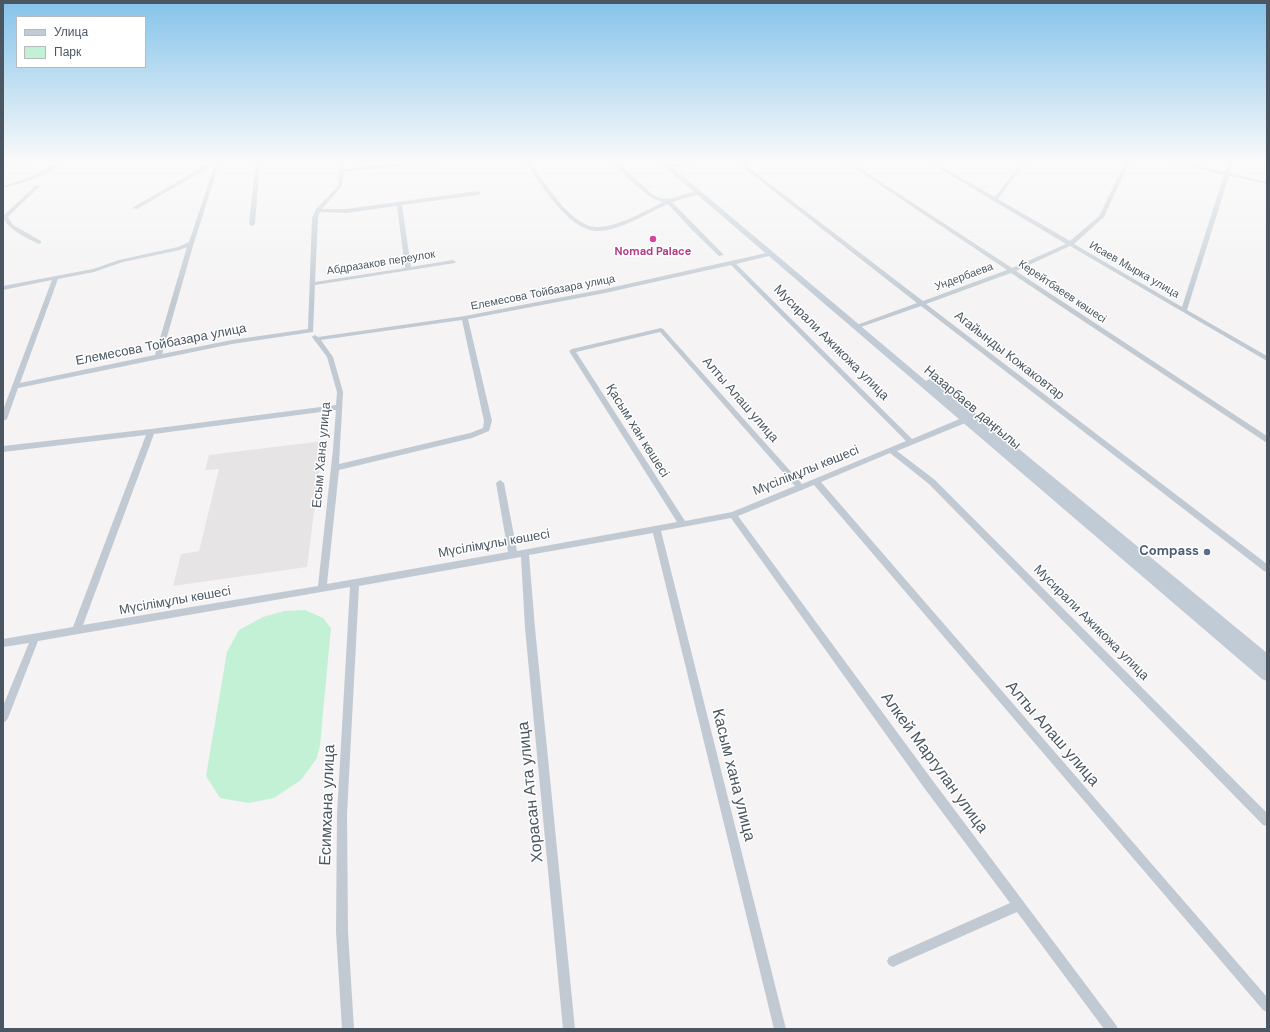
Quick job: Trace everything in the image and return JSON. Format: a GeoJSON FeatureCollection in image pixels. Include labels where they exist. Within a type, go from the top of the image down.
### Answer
{"type":"FeatureCollection","features":[{"type":"Feature","properties":{"kind":"main road","name":"Назарбаев даңғылы"},"geometry":{"type":"LineString","coordinates":[[717,209],[860,325]]}},
{"type":"Feature","properties":{"kind":"main road","name":"Назарбаев даңғылы"},"geometry":{"type":"LineString","coordinates":[[722,209],[970,418],[1267,675]]}},
{"type":"Feature","properties":{"kind":"main road","name":"Назарбаев даңғылы"},"geometry":{"type":"LineString","coordinates":[[970,418],[1267,661]]}},
{"type":"Feature","properties":{"kind":"street"},"geometry":{"type":"LineString","coordinates":[[13,209],[4,217],[10,226],[39,242]]}},
{"type":"Feature","properties":{"kind":"street"},"geometry":{"type":"LineString","coordinates":[[158,358],[202,209]]}},
{"type":"Feature","properties":{"kind":"street"},"geometry":{"type":"LineString","coordinates":[[252,224],[253,209]]}},
{"type":"Feature","properties":{"kind":"street"},"geometry":{"type":"LineString","coordinates":[[311,331],[312,284],[316,218],[318,210],[353,209]]}},
{"type":"Feature","properties":{"kind":"street"},"geometry":{"type":"LineString","coordinates":[[400,209],[408,268]]}},
{"type":"Feature","properties":{"kind":"street"},"geometry":{"type":"LineString","coordinates":[[565,209],[574,220],[589,229],[615,226],[653,209]]}},
{"type":"Feature","properties":{"kind":"street"},"geometry":{"type":"LineString","coordinates":[[676,209],[721,255]]}},
{"type":"Feature","properties":{"kind":"street","name":"Агайынды Кожаковтар"},"geometry":{"type":"LineString","coordinates":[[799,209],[1267,569]]}},
{"type":"Feature","properties":{"kind":"street","name":"Керейтбаеев көшесі"},"geometry":{"type":"LineString","coordinates":[[919,209],[1267,440]]}},
{"type":"Feature","properties":{"kind":"street","name":"Исаев Мырка улица"},"geometry":{"type":"LineString","coordinates":[[1011,209],[1267,359]]}},
{"type":"Feature","properties":{"kind":"street","name":"Ундербаева"},"geometry":{"type":"LineString","coordinates":[[860,325],[1011,270],[1070,244],[1101,216],[1104,209]]}},
{"type":"Feature","properties":{"kind":"street"},"geometry":{"type":"LineString","coordinates":[[1184,310],[1216,209]]}},
{"type":"Feature","properties":{"kind":"street"},"geometry":{"type":"LineString","coordinates":[[3,288],[94,270],[121,261],[180,248],[191,243]]}},
{"type":"Feature","properties":{"kind":"street","name":"Елемесова Тойбазара улица"},"geometry":{"type":"LineString","coordinates":[[317,339],[465,318],[605,291],[771,254]]}},
{"type":"Feature","properties":{"kind":"street","name":"Абдразаков переулок"},"geometry":{"type":"LineString","coordinates":[[312,284],[452,262]]}},
{"type":"Feature","properties":{"kind":"street","name":"Мусирали Ажикожа улица"},"geometry":{"type":"LineString","coordinates":[[732,262],[910,442]]}},
{"type":"Feature","properties":{"kind":"street"},"geometry":{"type":"LineString","coordinates":[[3,419],[56,277]]}},
{"type":"Feature","properties":{"kind":"street"},"geometry":{"type":"LineString","coordinates":[[335,468],[472,435],[486,429],[488,421],[465,318]]}},
{"type":"Feature","properties":{"kind":"street","name":"Алты Алаш улица"},"geometry":{"type":"LineString","coordinates":[[572,351],[661,330],[800,487]]}},
{"type":"Feature","properties":{"kind":"street","name":"Елемесова Тойбазара улица"},"geometry":{"type":"LineString","coordinates":[[15,386],[232,342],[311,331]]}},
{"type":"Feature","properties":{"kind":"street","name":"Есым Хана улица"},"geometry":{"type":"LineString","coordinates":[[311,331],[330,357],[340,392],[335,468],[322,588]]}},
{"type":"Feature","properties":{"kind":"street","name":"Қасым хан көшесі"},"geometry":{"type":"LineString","coordinates":[[572,351],[682,523]]}},
{"type":"Feature","properties":{"kind":"street"},"geometry":{"type":"LineString","coordinates":[[3,449],[151,432],[339,406]]}},
{"type":"Feature","properties":{"kind":"street","name":"Мүсілімұлы көшесі"},"geometry":{"type":"LineString","coordinates":[[3,643],[355,583],[732,515],[970,418]]}},
{"type":"Feature","properties":{"kind":"street"},"geometry":{"type":"LineString","coordinates":[[76,631],[151,432]]}},
{"type":"Feature","properties":{"kind":"street","name":"Мусирали Ажикожа улица"},"geometry":{"type":"LineString","coordinates":[[891,450],[932,482],[1267,821]]}},
{"type":"Feature","properties":{"kind":"street","name":"Алты Алаш улица"},"geometry":{"type":"LineString","coordinates":[[815,481],[1267,1006]]}},
{"type":"Feature","properties":{"kind":"street"},"geometry":{"type":"LineString","coordinates":[[500,483],[513,554]]}},
{"type":"Feature","properties":{"kind":"street","name":"Алкей Маргулан улица"},"geometry":{"type":"LineString","coordinates":[[732,515],[1018,905],[1112,1029]]}},
{"type":"Feature","properties":{"kind":"street","name":"Касым хана улица"},"geometry":{"type":"LineString","coordinates":[[656,528],[780,1029]]}},
{"type":"Feature","properties":{"kind":"street","name":"Хорасан Ата улица"},"geometry":{"type":"LineString","coordinates":[[525,552],[530,628],[569,1029]]}},
{"type":"Feature","properties":{"kind":"street","name":"Есимхана улица"},"geometry":{"type":"LineString","coordinates":[[348,1029],[342,932],[342,814],[355,583]]}},
{"type":"Feature","properties":{"kind":"street"},"geometry":{"type":"LineString","coordinates":[[3,718],[35,638]]}},
{"type":"Feature","properties":{"kind":"street"},"geometry":{"type":"LineString","coordinates":[[893,961],[1018,905]]}},
{"type":"Feature","properties":{"kind":"shaded area"},"geometry":{"type":"Polygon","coordinates":[[[323,441],[307,567],[173,586],[181,554],[199,551],[219,469],[205,470],[209,455],[323,441]]]}},
{"type":"Feature","properties":{"kind":"green space"},"geometry":{"type":"Polygon","coordinates":[[[305,610],[323,618],[331,628],[320,745],[317,758],[301,780],[274,798],[249,803],[220,798],[206,776],[227,652],[239,630],[263,617],[284,611],[305,610]]]}},
{"type":"Feature","properties":{"kind":"place","name":"Nomad Palace"},"geometry":{"type":"Point","coordinates":[653,239]}},
{"type":"Feature","properties":{"kind":"place","name":"Compass"},"geometry":{"type":"Point","coordinates":[1207,552]}}]}
